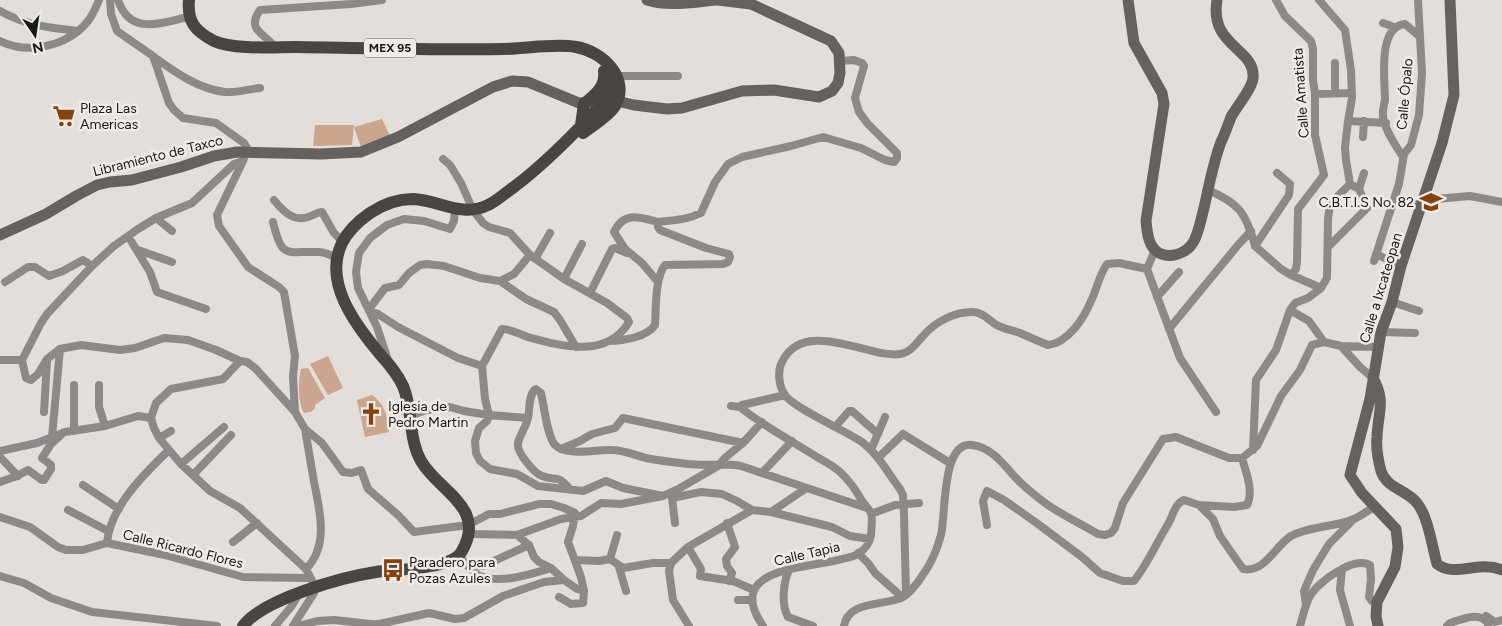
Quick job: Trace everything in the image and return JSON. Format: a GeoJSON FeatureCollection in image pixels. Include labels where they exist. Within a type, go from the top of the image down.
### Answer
{"type":"FeatureCollection","features":[{"type":"Feature","properties":{"kind":"main road"},"geometry":{"type":"LineString","coordinates":[[188,17],[189,0]]}},
{"type":"Feature","properties":{"kind":"main road"},"geometry":{"type":"LineString","coordinates":[[584,104],[612,100],[666,109],[682,108],[742,91],[774,90],[819,97],[832,91],[838,83],[840,62],[837,48],[831,41],[751,4],[717,0],[658,4],[647,0]]}},
{"type":"Feature","properties":{"kind":"main road"},"geometry":{"type":"LineString","coordinates":[[1128,0],[1134,43],[1162,93],[1164,104],[1146,221],[1149,240],[1155,250],[1171,255],[1183,252],[1195,240],[1220,144],[1232,117],[1253,82],[1254,75],[1248,60],[1231,45],[1220,31],[1216,20],[1217,0]]}},
{"type":"Feature","properties":{"kind":"main road","name":"Calle a Ixcateopan"},"geometry":{"type":"LineString","coordinates":[[1450,0],[1454,95],[1442,143],[1381,332],[1373,378],[1381,398],[1381,410],[1376,435],[1380,469],[1383,477],[1389,485],[1411,496],[1418,504],[1423,514],[1437,564],[1444,569],[1454,570],[1481,566],[1502,570]]}},
{"type":"Feature","properties":{"kind":"main road","name":"MEX 95"},"geometry":{"type":"LineString","coordinates":[[188,17],[197,31],[215,41],[230,45],[506,50],[570,46],[586,49],[597,55],[615,73]]}},
{"type":"Feature","properties":{"kind":"main road"},"geometry":{"type":"LineString","coordinates":[[581,125],[584,104],[596,94],[605,78],[603,65],[597,55]]}},
{"type":"Feature","properties":{"kind":"main road"},"geometry":{"type":"LineString","coordinates":[[552,154],[608,114],[619,86],[615,73]]}},
{"type":"Feature","properties":{"kind":"main road","name":"Libramiento de Taxco"},"geometry":{"type":"LineString","coordinates":[[0,235],[51,212],[96,185],[132,180],[214,156],[237,152],[245,156],[361,152],[398,137],[493,87],[512,81],[528,82],[584,104]]}},
{"type":"Feature","properties":{"kind":"main road"},"geometry":{"type":"LineString","coordinates":[[244,626],[256,614],[299,594],[312,582],[463,561],[469,529],[465,511],[462,505],[420,460],[402,384],[388,362],[353,318],[342,297],[337,274],[338,258],[343,242],[364,218],[389,203],[412,199],[455,209],[473,210],[489,205],[520,182],[581,125],[612,100]]}},
{"type":"Feature","properties":{"kind":"main road"},"geometry":{"type":"LineString","coordinates":[[1373,378],[1370,399],[1350,474],[1355,485],[1396,529],[1398,547],[1395,567],[1377,602],[1376,616],[1378,626]]}},
{"type":"Feature","properties":{"kind":"street"},"geometry":{"type":"LineString","coordinates":[[0,41],[11,47],[30,49],[46,47],[59,42],[77,31],[89,20],[99,0]]}},
{"type":"Feature","properties":{"kind":"street"},"geometry":{"type":"LineString","coordinates":[[110,0],[117,31],[192,81],[212,90],[227,92],[260,88]]}},
{"type":"Feature","properties":{"kind":"street"},"geometry":{"type":"LineString","coordinates":[[118,0],[124,14],[137,24],[150,25],[188,17]]}},
{"type":"Feature","properties":{"kind":"street"},"geometry":{"type":"LineString","coordinates":[[275,47],[255,27],[254,19],[260,10],[382,0]]}},
{"type":"Feature","properties":{"kind":"street","name":"Calle Amatista"},"geometry":{"type":"LineString","coordinates":[[1276,0],[1285,16],[1311,41],[1315,94],[1314,135],[1324,175],[1298,209],[1297,262],[1296,270],[1291,276]]}},
{"type":"Feature","properties":{"kind":"street"},"geometry":{"type":"LineString","coordinates":[[1319,0],[1345,30],[1352,93],[1346,160],[1350,184],[1359,190],[1367,208],[1328,247]]}},
{"type":"Feature","properties":{"kind":"street","name":"Calle Ópalo"},"geometry":{"type":"LineString","coordinates":[[1401,266],[1375,258],[1396,195],[1403,157],[1411,145],[1419,115],[1422,48],[1419,36],[1418,0]]}},
{"type":"Feature","properties":{"kind":"street"},"geometry":{"type":"LineString","coordinates":[[0,11],[17,20],[41,26],[77,31]]}},
{"type":"Feature","properties":{"kind":"street"},"geometry":{"type":"LineString","coordinates":[[1383,24],[1394,26],[1404,24],[1419,36]]}},
{"type":"Feature","properties":{"kind":"street"},"geometry":{"type":"LineString","coordinates":[[1394,26],[1387,41],[1383,116],[1392,140],[1403,157]]}},
{"type":"Feature","properties":{"kind":"street"},"geometry":{"type":"LineString","coordinates":[[153,56],[169,103],[174,110],[183,118],[216,123],[244,143],[247,148],[217,215],[218,226],[248,267],[279,287],[286,289],[295,356],[293,376],[295,412]]}},
{"type":"Feature","properties":{"kind":"street"},"geometry":{"type":"LineString","coordinates":[[658,282],[642,263],[624,249],[614,232],[619,221],[625,218],[633,218],[658,222],[676,221],[701,213],[715,182],[728,164],[742,157],[824,137],[861,148],[885,160],[894,162],[897,158],[897,153],[868,124],[859,112],[855,98],[864,66],[862,63],[854,60],[840,62]]}},
{"type":"Feature","properties":{"kind":"street"},"geometry":{"type":"LineString","coordinates":[[1335,62],[1335,93]]}},
{"type":"Feature","properties":{"kind":"street"},"geometry":{"type":"LineString","coordinates":[[615,73],[678,76]]}},
{"type":"Feature","properties":{"kind":"street"},"geometry":{"type":"LineString","coordinates":[[1315,94],[1352,93]]}},
{"type":"Feature","properties":{"kind":"street"},"geometry":{"type":"LineString","coordinates":[[1348,121],[1386,123]]}},
{"type":"Feature","properties":{"kind":"street"},"geometry":{"type":"LineString","coordinates":[[1362,137],[1364,121]]}},
{"type":"Feature","properties":{"kind":"street"},"geometry":{"type":"LineString","coordinates":[[245,156],[192,203],[156,218],[128,236],[92,266],[47,314],[22,360],[24,373],[28,380],[34,379],[47,359],[60,349],[81,345],[120,350],[134,348],[164,338],[173,338],[188,340],[240,361],[247,362],[255,368],[295,412],[304,429],[321,522],[320,546],[314,561],[306,569]]}},
{"type":"Feature","properties":{"kind":"street"},"geometry":{"type":"LineString","coordinates":[[443,159],[450,165],[462,183],[473,210],[486,226],[510,233],[532,257],[627,318],[626,326],[608,341]]}},
{"type":"Feature","properties":{"kind":"street"},"geometry":{"type":"LineString","coordinates":[[1255,246],[1289,196],[1290,184],[1277,173]]}},
{"type":"Feature","properties":{"kind":"street"},"geometry":{"type":"LineString","coordinates":[[1359,190],[1364,173]]}},
{"type":"Feature","properties":{"kind":"street"},"geometry":{"type":"LineString","coordinates":[[1253,450],[1256,380],[1276,350],[1290,310],[1295,304],[1308,298],[1321,288],[1328,278],[1328,219],[1330,204],[1350,184]]}},
{"type":"Feature","properties":{"kind":"street"},"geometry":{"type":"LineString","coordinates":[[1208,190],[1233,203],[1246,219],[1255,246],[1281,269],[1291,276],[1321,288]]}},
{"type":"Feature","properties":{"kind":"street"},"geometry":{"type":"LineString","coordinates":[[1396,195],[1398,198],[1422,206]]}},
{"type":"Feature","properties":{"kind":"street"},"geometry":{"type":"LineString","coordinates":[[1289,196],[1306,197]]}},
{"type":"Feature","properties":{"kind":"street"},"geometry":{"type":"LineString","coordinates":[[1436,199],[1470,196],[1502,202]]}},
{"type":"Feature","properties":{"kind":"street"},"geometry":{"type":"LineString","coordinates":[[274,200],[281,210],[294,218],[308,217],[322,212],[334,233],[343,242]]}},
{"type":"Feature","properties":{"kind":"street"},"geometry":{"type":"LineString","coordinates":[[388,362],[370,311],[358,288],[357,260],[366,242],[386,225],[404,219],[424,221],[450,229],[454,221],[455,209]]}},
{"type":"Feature","properties":{"kind":"street"},"geometry":{"type":"LineString","coordinates":[[156,218],[172,231]]}},
{"type":"Feature","properties":{"kind":"street"},"geometry":{"type":"LineString","coordinates":[[273,222],[278,241],[283,249],[288,252],[295,254],[321,252],[338,258]]}},
{"type":"Feature","properties":{"kind":"street"},"geometry":{"type":"LineString","coordinates":[[658,222],[660,230],[706,248],[729,254],[728,262],[723,264],[665,265],[661,270],[658,282],[655,325],[651,330],[622,340],[608,341],[590,347],[576,347],[528,337],[502,329],[482,366],[489,415],[479,428],[475,441],[476,453],[486,466],[495,471],[517,474],[538,486],[583,491],[606,481],[623,488],[669,495],[718,466],[744,444],[762,422]]}},
{"type":"Feature","properties":{"kind":"street"},"geometry":{"type":"LineString","coordinates":[[1169,328],[1251,232]]}},
{"type":"Feature","properties":{"kind":"street"},"geometry":{"type":"LineString","coordinates":[[500,281],[514,274],[532,257],[550,233]]}},
{"type":"Feature","properties":{"kind":"street"},"geometry":{"type":"LineString","coordinates":[[128,236],[150,272],[157,292],[206,310]]}},
{"type":"Feature","properties":{"kind":"street"},"geometry":{"type":"LineString","coordinates":[[564,279],[582,244]]}},
{"type":"Feature","properties":{"kind":"street"},"geometry":{"type":"LineString","coordinates":[[590,293],[612,249],[614,248],[631,255]]}},
{"type":"Feature","properties":{"kind":"street"},"geometry":{"type":"LineString","coordinates":[[138,250],[172,262]]}},
{"type":"Feature","properties":{"kind":"street"},"geometry":{"type":"LineString","coordinates":[[1155,250],[1146,269],[1180,358],[1216,412]]}},
{"type":"Feature","properties":{"kind":"street"},"geometry":{"type":"LineString","coordinates":[[5,282],[28,267],[35,267],[49,276],[83,260],[92,266]]}},
{"type":"Feature","properties":{"kind":"street"},"geometry":{"type":"LineString","coordinates":[[904,596],[903,504],[900,489],[872,450],[785,395],[779,371],[780,364],[788,352],[797,344],[821,340],[896,355],[911,350],[932,326],[952,315],[972,312],[980,313],[1007,330],[1048,345],[1054,344],[1072,332],[1080,321],[1091,303],[1106,264],[1119,263],[1146,269]]}},
{"type":"Feature","properties":{"kind":"street"},"geometry":{"type":"LineString","coordinates":[[370,311],[385,288],[399,285],[408,273],[420,265],[444,266],[480,278],[500,281],[526,299],[554,312],[576,347]]}},
{"type":"Feature","properties":{"kind":"street"},"geometry":{"type":"LineString","coordinates":[[1157,297],[1179,272]]}},
{"type":"Feature","properties":{"kind":"street"},"geometry":{"type":"LineString","coordinates":[[1392,302],[1419,311]]}},
{"type":"Feature","properties":{"kind":"street"},"geometry":{"type":"LineString","coordinates":[[1290,310],[1309,321],[1324,342]]}},
{"type":"Feature","properties":{"kind":"street"},"geometry":{"type":"LineString","coordinates":[[370,311],[450,354],[482,366]]}},
{"type":"Feature","properties":{"kind":"street"},"geometry":{"type":"LineString","coordinates":[[1381,332],[1415,332]]}},
{"type":"Feature","properties":{"kind":"street"},"geometry":{"type":"LineString","coordinates":[[844,626],[845,618],[852,610],[904,596],[921,579],[931,562],[940,536],[950,463],[959,450],[969,444],[983,447],[995,454],[1025,487],[1047,504],[1098,534],[1105,535],[1111,533],[1115,528],[1123,503],[1164,439],[1176,437],[1229,458],[1242,458],[1258,446],[1281,396],[1300,370],[1312,345],[1324,342],[1341,346],[1378,346]]}},
{"type":"Feature","properties":{"kind":"street"},"geometry":{"type":"LineString","coordinates":[[1341,346],[1373,378]]}},
{"type":"Feature","properties":{"kind":"street"},"geometry":{"type":"LineString","coordinates":[[52,437],[60,349]]}},
{"type":"Feature","properties":{"kind":"street"},"geometry":{"type":"LineString","coordinates":[[44,412],[47,359]]}},
{"type":"Feature","properties":{"kind":"street"},"geometry":{"type":"LineString","coordinates":[[0,360],[22,360]]}},
{"type":"Feature","properties":{"kind":"street"},"geometry":{"type":"LineString","coordinates":[[240,361],[223,379],[171,390],[156,402],[151,418],[160,438],[181,464],[210,491],[240,508],[306,569],[312,582],[314,593],[293,626]]}},
{"type":"Feature","properties":{"kind":"street"},"geometry":{"type":"LineString","coordinates":[[74,385],[74,431]]}},
{"type":"Feature","properties":{"kind":"street"},"geometry":{"type":"LineString","coordinates":[[99,385],[99,407],[105,426]]}},
{"type":"Feature","properties":{"kind":"street"},"geometry":{"type":"LineString","coordinates":[[569,488],[558,478],[544,477],[539,474],[520,454],[518,444],[528,418],[532,394],[536,390],[541,393],[551,438],[555,445],[561,449],[577,451],[612,450],[693,465],[736,465],[869,511],[903,504],[919,503]]}},
{"type":"Feature","properties":{"kind":"street"},"geometry":{"type":"LineString","coordinates":[[740,407],[785,395]]}},
{"type":"Feature","properties":{"kind":"street"},"geometry":{"type":"LineString","coordinates":[[410,416],[426,410],[450,406],[464,411],[489,415],[528,418]]}},
{"type":"Feature","properties":{"kind":"street"},"geometry":{"type":"LineString","coordinates":[[304,429],[322,443],[343,472],[352,473],[361,470],[368,489],[414,532],[469,529],[517,535],[561,519],[581,516],[601,503],[621,504],[669,495],[701,492],[722,494],[752,510],[771,512],[832,527],[850,536],[870,539],[869,511],[854,488],[838,471],[740,407],[731,406]]}},
{"type":"Feature","properties":{"kind":"street"},"geometry":{"type":"LineString","coordinates":[[836,426],[849,411],[852,411],[878,434]]}},
{"type":"Feature","properties":{"kind":"street"},"geometry":{"type":"LineString","coordinates":[[0,451],[28,445],[65,432],[105,426],[138,416],[151,418]]}},
{"type":"Feature","properties":{"kind":"street"},"geometry":{"type":"LineString","coordinates":[[872,450],[885,417]]}},
{"type":"Feature","properties":{"kind":"street"},"geometry":{"type":"LineString","coordinates":[[561,449],[592,434],[615,428],[623,418],[744,444]]}},
{"type":"Feature","properties":{"kind":"street"},"geometry":{"type":"LineString","coordinates":[[181,464],[224,427]]}},
{"type":"Feature","properties":{"kind":"street"},"geometry":{"type":"LineString","coordinates":[[878,458],[889,449],[900,436],[902,430],[950,463]]}},
{"type":"Feature","properties":{"kind":"street"},"geometry":{"type":"LineString","coordinates":[[160,438],[171,431]]}},
{"type":"Feature","properties":{"kind":"street"},"geometry":{"type":"LineString","coordinates":[[0,482],[18,476],[28,470],[44,480],[51,469],[51,465],[42,458],[51,444],[65,432]]}},
{"type":"Feature","properties":{"kind":"street"},"geometry":{"type":"LineString","coordinates":[[193,475],[231,435]]}},
{"type":"Feature","properties":{"kind":"street"},"geometry":{"type":"LineString","coordinates":[[762,473],[792,441]]}},
{"type":"Feature","properties":{"kind":"street"},"geometry":{"type":"LineString","coordinates":[[107,543],[108,531],[119,509],[142,475],[169,450]]}},
{"type":"Feature","properties":{"kind":"street"},"geometry":{"type":"LineString","coordinates":[[0,457],[18,476]]}},
{"type":"Feature","properties":{"kind":"street"},"geometry":{"type":"LineString","coordinates":[[987,525],[983,501],[988,491],[1046,530],[1100,573],[1123,581],[1134,581],[1142,571],[1180,502],[1184,500],[1199,505],[1234,507],[1247,505],[1250,500],[1250,490],[1242,458]]}},
{"type":"Feature","properties":{"kind":"street"},"geometry":{"type":"LineString","coordinates":[[83,485],[119,509]]}},
{"type":"Feature","properties":{"kind":"street"},"geometry":{"type":"LineString","coordinates":[[771,512],[805,488]]}},
{"type":"Feature","properties":{"kind":"street"},"geometry":{"type":"LineString","coordinates":[[669,495],[675,523]]}},
{"type":"Feature","properties":{"kind":"street"},"geometry":{"type":"LineString","coordinates":[[469,529],[489,514],[500,514],[539,504],[551,504],[575,513],[568,542],[576,560],[584,591],[582,604],[571,604],[559,597]]}},
{"type":"Feature","properties":{"kind":"street"},"geometry":{"type":"LineString","coordinates":[[1199,505],[1213,519],[1220,536],[1243,569],[1250,571],[1262,564],[1280,544],[1292,535],[1354,519]]}},
{"type":"Feature","properties":{"kind":"street"},"geometry":{"type":"LineString","coordinates":[[1306,605],[1304,591],[1313,570],[1329,544],[1354,519],[1374,507]]}},
{"type":"Feature","properties":{"kind":"street"},"geometry":{"type":"LineString","coordinates":[[68,510],[108,531]]}},
{"type":"Feature","properties":{"kind":"street"},"geometry":{"type":"LineString","coordinates":[[690,626],[673,600],[669,571],[671,563],[688,547],[752,510]]}},
{"type":"Feature","properties":{"kind":"street","name":"Calle Ricardo Flores"},"geometry":{"type":"LineString","coordinates":[[0,517],[30,527],[58,547],[66,550],[84,550],[107,543],[165,555],[243,577],[312,582]]}},
{"type":"Feature","properties":{"kind":"street"},"geometry":{"type":"LineString","coordinates":[[233,542],[256,523]]}},
{"type":"Feature","properties":{"kind":"street"},"geometry":{"type":"LineString","coordinates":[[727,523],[735,547],[726,559],[727,566],[732,573],[729,581]]}},
{"type":"Feature","properties":{"kind":"street"},"geometry":{"type":"LineString","coordinates":[[517,535],[529,545],[539,562],[551,568],[577,589],[584,591]]}},
{"type":"Feature","properties":{"kind":"street"},"geometry":{"type":"LineString","coordinates":[[610,559],[617,535]]}},
{"type":"Feature","properties":{"kind":"street","name":"Calle Tapia"},"geometry":{"type":"LineString","coordinates":[[754,590],[766,578],[790,568],[842,559],[858,554],[864,550],[870,539]]}},
{"type":"Feature","properties":{"kind":"street"},"geometry":{"type":"LineString","coordinates":[[463,561],[483,566],[529,545]]}},
{"type":"Feature","properties":{"kind":"street"},"geometry":{"type":"LineString","coordinates":[[688,547],[701,569],[700,576],[733,581],[754,590],[752,600],[755,611],[763,626]]}},
{"type":"Feature","properties":{"kind":"street"},"geometry":{"type":"LineString","coordinates":[[858,554],[875,573],[904,596]]}},
{"type":"Feature","properties":{"kind":"street"},"geometry":{"type":"LineString","coordinates":[[576,560],[599,561],[610,559]]}},
{"type":"Feature","properties":{"kind":"street"},"geometry":{"type":"LineString","coordinates":[[610,559],[619,567],[626,591]]}},
{"type":"Feature","properties":{"kind":"street"},"geometry":{"type":"LineString","coordinates":[[463,561],[480,576],[494,578],[512,578],[551,568]]}},
{"type":"Feature","properties":{"kind":"street"},"geometry":{"type":"LineString","coordinates":[[619,567],[661,562],[671,563]]}},
{"type":"Feature","properties":{"kind":"street"},"geometry":{"type":"LineString","coordinates":[[1300,626],[1306,605],[1320,584],[1342,569],[1360,563],[1370,565],[1369,597],[1372,601],[1377,602]]}},
{"type":"Feature","properties":{"kind":"street"},"geometry":{"type":"LineString","coordinates":[[790,568],[785,590],[785,611],[788,617],[813,626]]}},
{"type":"Feature","properties":{"kind":"street"},"geometry":{"type":"LineString","coordinates":[[1342,569],[1340,590],[1350,626]]}},
{"type":"Feature","properties":{"kind":"street"},"geometry":{"type":"LineString","coordinates":[[0,576],[24,583],[51,598],[92,612],[218,626]]}},
{"type":"Feature","properties":{"kind":"street"},"geometry":{"type":"LineString","coordinates":[[622,578],[632,576]]}},
{"type":"Feature","properties":{"kind":"street"},"geometry":{"type":"LineString","coordinates":[[375,625],[429,613],[455,619],[464,618],[503,596],[544,582],[564,580]]}},
{"type":"Feature","properties":{"kind":"street"},"geometry":{"type":"LineString","coordinates":[[275,626],[299,594]]}},
{"type":"Feature","properties":{"kind":"street"},"geometry":{"type":"LineString","coordinates":[[738,600],[752,600]]}},
{"type":"Feature","properties":{"kind":"street"},"geometry":{"type":"LineString","coordinates":[[1447,626],[1450,623],[1478,616],[1486,622]]}},
{"type":"Feature","properties":{"kind":"street"},"geometry":{"type":"LineString","coordinates":[[1486,622],[1486,616],[1496,622],[1502,620]]}},
{"type":"Feature","properties":{"kind":"street"},"geometry":{"type":"LineString","coordinates":[[298,626],[317,621],[334,620],[390,626]]}},
{"type":"Feature","properties":{"kind":"shaded area"},"geometry":{"type":"Polygon","coordinates":[[[382,119],[390,136],[361,147],[354,127],[382,119]]]}},
{"type":"Feature","properties":{"kind":"shaded area"},"geometry":{"type":"Polygon","coordinates":[[[315,125],[354,125],[352,145],[313,146],[315,125]]]}},
{"type":"Feature","properties":{"kind":"shaded area"},"geometry":{"type":"Polygon","coordinates":[[[328,356],[343,388],[328,395],[310,364],[328,356]]]}},
{"type":"Feature","properties":{"kind":"shaded area"},"geometry":{"type":"Polygon","coordinates":[[[308,368],[325,398],[315,405],[311,412],[304,413],[299,392],[299,379],[301,369],[308,368]]]}},
{"type":"Feature","properties":{"kind":"shaded area"},"geometry":{"type":"Polygon","coordinates":[[[372,395],[383,407],[389,432],[365,437],[357,400],[372,395]]]}},
{"type":"Feature","properties":{"kind":"place","name":"Plaza Las Americas"},"geometry":{"type":"Point","coordinates":[64,116]}},
{"type":"Feature","properties":{"kind":"place","name":"C.B.T.I.S No. 82"},"geometry":{"type":"Point","coordinates":[1431,202]}},
{"type":"Feature","properties":{"kind":"place","name":"Iglesia de Pedro Martin"},"geometry":{"type":"Point","coordinates":[371,414]}},
{"type":"Feature","properties":{"kind":"place","name":"Paradero para Pozas Azules"},"geometry":{"type":"Point","coordinates":[393,570]}}]}
